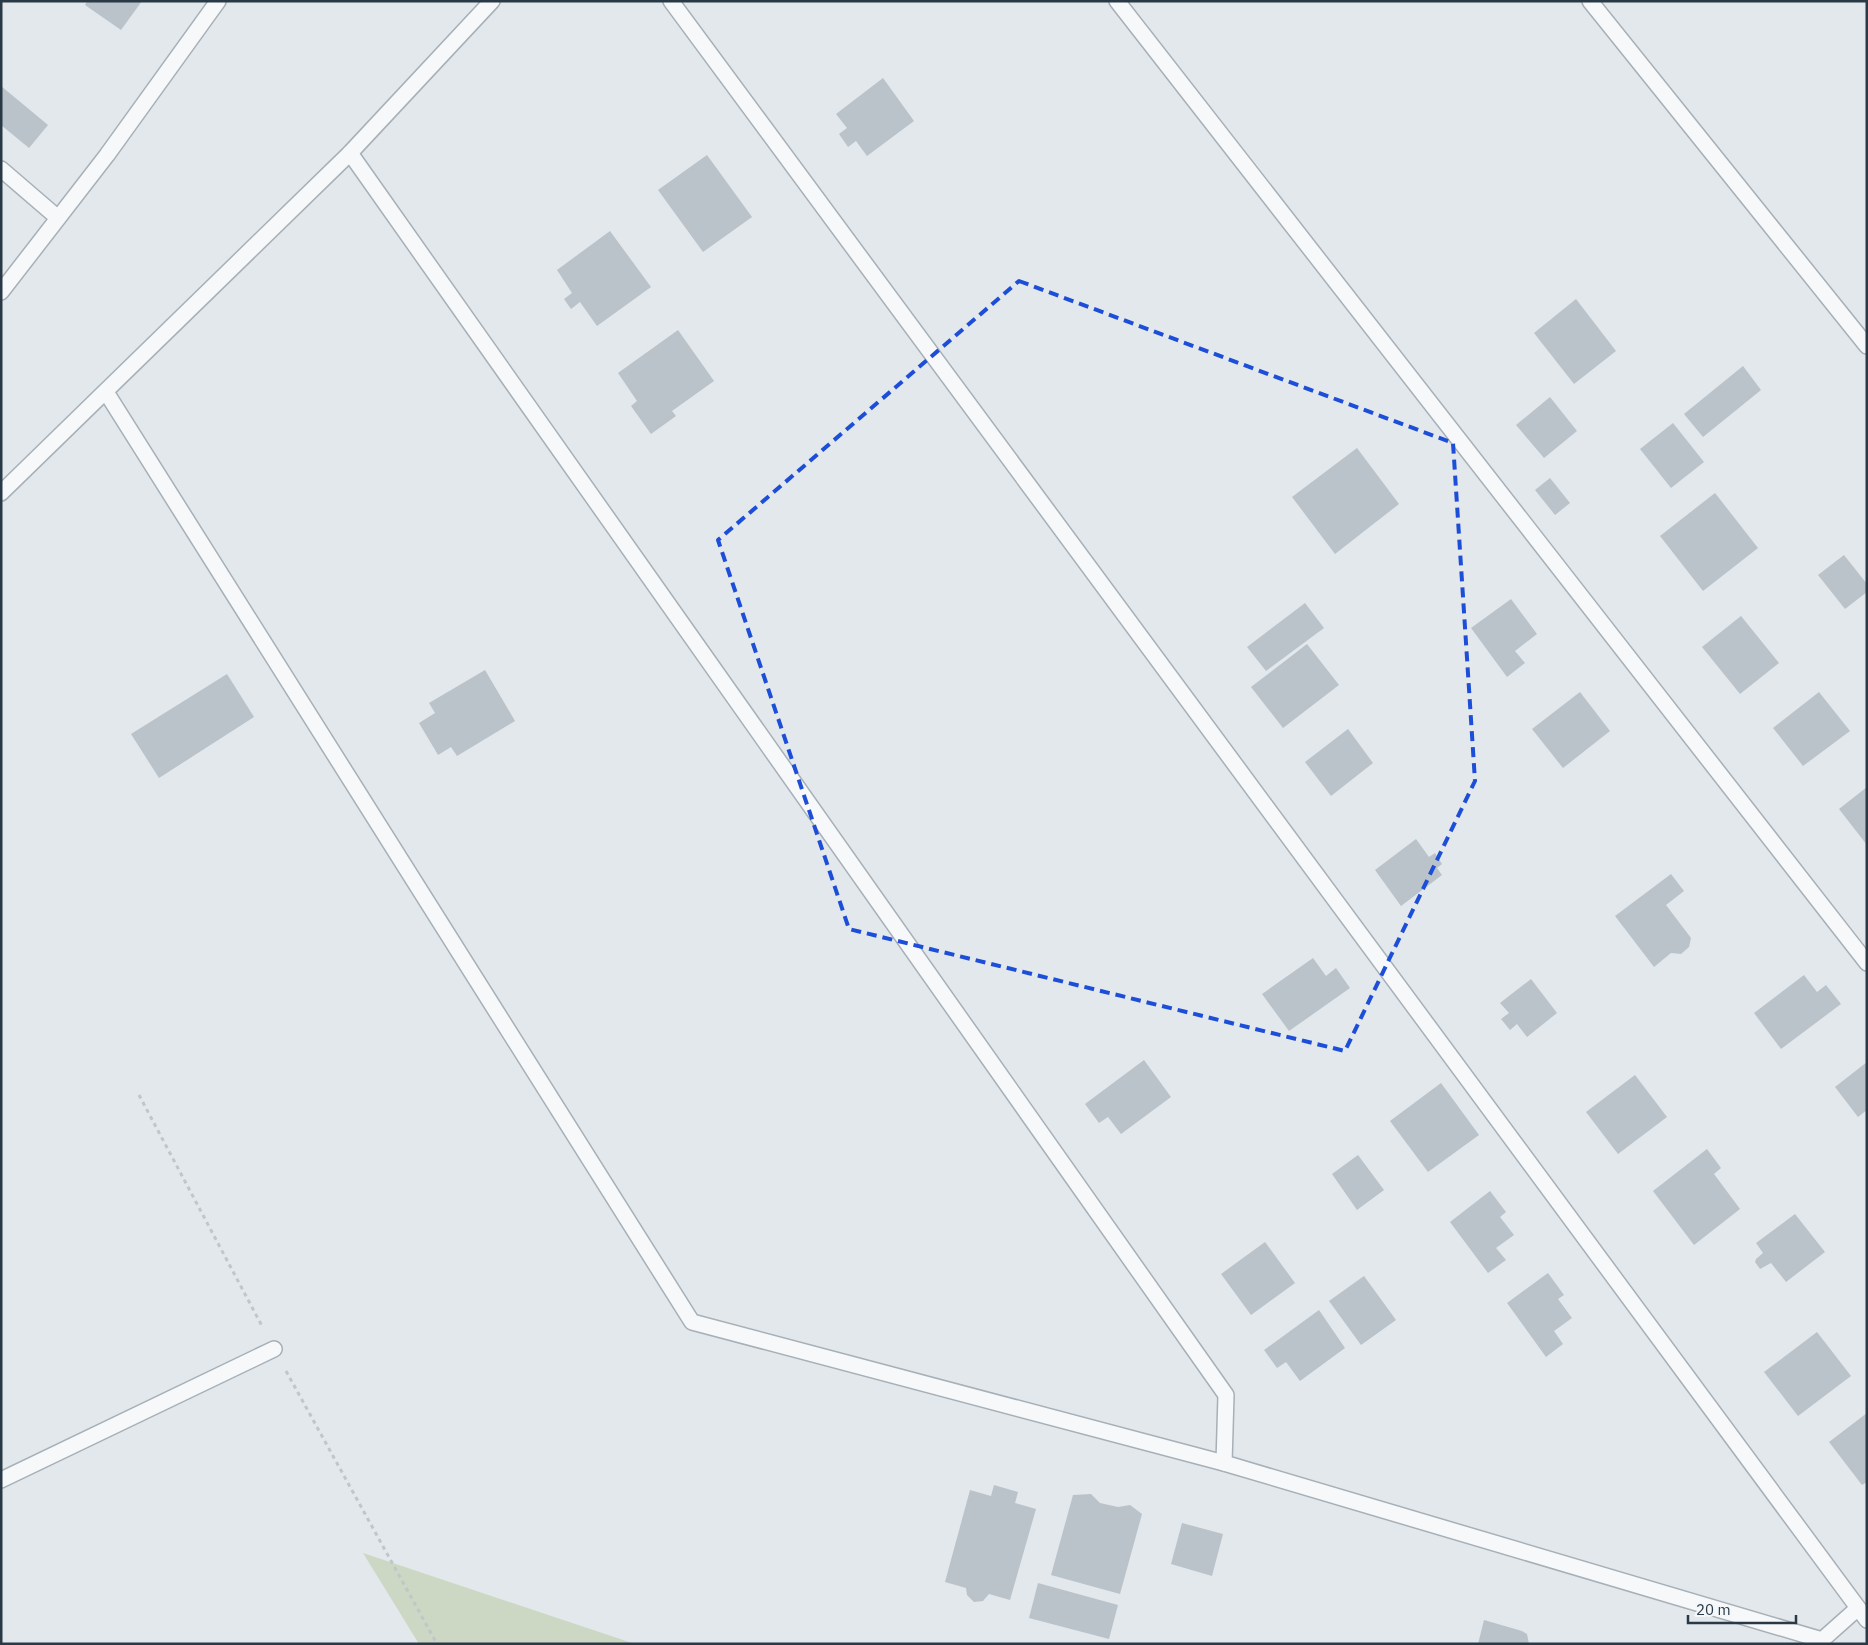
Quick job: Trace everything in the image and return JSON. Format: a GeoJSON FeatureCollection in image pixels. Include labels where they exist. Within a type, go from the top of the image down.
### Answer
{"type":"FeatureCollection","features":[{"type":"Feature","properties":{"kind":"lane"},"geometry":{"type":"LineString","coordinates":[[1,292],[218,1]]}},
{"type":"Feature","properties":{"kind":"lane"},"geometry":{"type":"LineString","coordinates":[[1,493],[350,153],[492,1]]}},
{"type":"Feature","properties":{"kind":"lane"},"geometry":{"type":"LineString","coordinates":[[106,392],[692,1322],[1224,1463],[1822,1640],[1862,1614],[670,1]]}},
{"type":"Feature","properties":{"kind":"lane"},"geometry":{"type":"LineString","coordinates":[[1117,1],[1867,962]]}},
{"type":"Feature","properties":{"kind":"lane"},"geometry":{"type":"LineString","coordinates":[[1590,1],[1867,346]]}},
{"type":"Feature","properties":{"kind":"lane"},"geometry":{"type":"LineString","coordinates":[[350,153],[1226,1396],[1224,1463]]}},
{"type":"Feature","properties":{"kind":"lane"},"geometry":{"type":"LineString","coordinates":[[1,169],[58,218]]}},
{"type":"Feature","properties":{"kind":"lane"},"geometry":{"type":"LineString","coordinates":[[1,1480],[274,1349]]}},
{"type":"Feature","properties":{"kind":"highlighted area"},"geometry":{"type":"Polygon","coordinates":[[[1019,281],[1453,443],[1475,781],[1345,1051],[849,929],[718,540],[1019,281]]]}},
{"type":"Feature","properties":{"kind":"green space"},"geometry":{"type":"Polygon","coordinates":[[[363,1553],[635,1644],[419,1644],[363,1553]]]}},
{"type":"Feature","properties":{"kind":"building"},"geometry":{"type":"Polygon","coordinates":[[[87,1],[142,1],[121,30],[85,5],[87,1]]]}},
{"type":"Feature","properties":{"kind":"building"},"geometry":{"type":"Polygon","coordinates":[[[883,78],[914,121],[867,156],[856,141],[848,147],[839,134],[847,128],[836,114],[883,78]]]}},
{"type":"Feature","properties":{"kind":"building"},"geometry":{"type":"Polygon","coordinates":[[[1,86],[48,125],[29,148],[1,125],[1,86]]]}},
{"type":"Feature","properties":{"kind":"building"},"geometry":{"type":"Polygon","coordinates":[[[707,155],[752,217],[703,252],[658,190],[707,155]]]}},
{"type":"Feature","properties":{"kind":"building"},"geometry":{"type":"Polygon","coordinates":[[[610,231],[651,287],[597,326],[580,302],[571,309],[564,299],[572,293],[557,270],[610,231]]]}},
{"type":"Feature","properties":{"kind":"building"},"geometry":{"type":"Polygon","coordinates":[[[1576,299],[1616,351],[1574,384],[1534,333],[1576,299]]]}},
{"type":"Feature","properties":{"kind":"building"},"geometry":{"type":"Polygon","coordinates":[[[678,330],[714,381],[672,411],[676,416],[651,434],[631,406],[637,401],[618,373],[678,330]]]}},
{"type":"Feature","properties":{"kind":"building"},"geometry":{"type":"Polygon","coordinates":[[[1743,366],[1761,390],[1703,437],[1684,414],[1743,366]]]}},
{"type":"Feature","properties":{"kind":"building"},"geometry":{"type":"Polygon","coordinates":[[[1550,397],[1577,431],[1544,458],[1516,425],[1550,397]]]}},
{"type":"Feature","properties":{"kind":"building"},"geometry":{"type":"Polygon","coordinates":[[[1673,423],[1704,462],[1671,488],[1640,449],[1673,423]]]}},
{"type":"Feature","properties":{"kind":"building"},"geometry":{"type":"Polygon","coordinates":[[[1357,448],[1399,504],[1335,554],[1292,497],[1357,448]]]}},
{"type":"Feature","properties":{"kind":"building"},"geometry":{"type":"Polygon","coordinates":[[[1550,478],[1570,503],[1555,515],[1535,490],[1550,478]]]}},
{"type":"Feature","properties":{"kind":"building"},"geometry":{"type":"Polygon","coordinates":[[[1715,493],[1758,548],[1703,591],[1660,536],[1715,493]]]}},
{"type":"Feature","properties":{"kind":"building"},"geometry":{"type":"Polygon","coordinates":[[[1844,555],[1867,584],[1867,592],[1845,609],[1818,575],[1844,555]]]}},
{"type":"Feature","properties":{"kind":"building"},"geometry":{"type":"Polygon","coordinates":[[[1511,599],[1537,634],[1515,651],[1525,663],[1507,677],[1471,628],[1511,599]]]}},
{"type":"Feature","properties":{"kind":"building"},"geometry":{"type":"Polygon","coordinates":[[[1305,603],[1324,628],[1266,671],[1247,647],[1305,603]]]}},
{"type":"Feature","properties":{"kind":"building"},"geometry":{"type":"Polygon","coordinates":[[[1741,616],[1779,663],[1740,694],[1702,647],[1741,616]]]}},
{"type":"Feature","properties":{"kind":"building"},"geometry":{"type":"Polygon","coordinates":[[[1307,644],[1339,685],[1283,728],[1251,687],[1307,644]]]}},
{"type":"Feature","properties":{"kind":"building"},"geometry":{"type":"Polygon","coordinates":[[[485,670],[515,721],[457,756],[451,747],[438,755],[419,723],[435,713],[429,703],[485,670]]]}},
{"type":"Feature","properties":{"kind":"building"},"geometry":{"type":"Polygon","coordinates":[[[227,674],[254,717],[159,778],[131,734],[227,674]]]}},
{"type":"Feature","properties":{"kind":"building"},"geometry":{"type":"Polygon","coordinates":[[[1580,692],[1610,731],[1563,768],[1532,729],[1580,692]]]}},
{"type":"Feature","properties":{"kind":"building"},"geometry":{"type":"Polygon","coordinates":[[[1819,692],[1850,731],[1803,766],[1773,728],[1819,692]]]}},
{"type":"Feature","properties":{"kind":"building"},"geometry":{"type":"Polygon","coordinates":[[[1348,729],[1373,763],[1331,796],[1305,762],[1348,729]]]}},
{"type":"Feature","properties":{"kind":"building"},"geometry":{"type":"Polygon","coordinates":[[[1867,787],[1867,845],[1839,809],[1867,787]]]}},
{"type":"Feature","properties":{"kind":"building"},"geometry":{"type":"Polygon","coordinates":[[[1416,839],[1429,857],[1435,853],[1442,864],[1437,868],[1442,875],[1401,906],[1375,870],[1416,839]]]}},
{"type":"Feature","properties":{"kind":"building"},"geometry":{"type":"Polygon","coordinates":[[[1671,874],[1684,891],[1666,905],[1691,938],[1689,947],[1681,954],[1671,953],[1654,967],[1615,916],[1671,874]]]}},
{"type":"Feature","properties":{"kind":"building"},"geometry":{"type":"Polygon","coordinates":[[[1313,958],[1326,976],[1336,968],[1350,988],[1289,1031],[1262,994],[1313,958]]]}},
{"type":"Feature","properties":{"kind":"building"},"geometry":{"type":"Polygon","coordinates":[[[1804,975],[1817,992],[1826,985],[1841,1004],[1781,1049],[1754,1013],[1804,975]]]}},
{"type":"Feature","properties":{"kind":"building"},"geometry":{"type":"Polygon","coordinates":[[[1531,979],[1557,1013],[1527,1037],[1517,1024],[1510,1030],[1501,1019],[1509,1013],[1500,1003],[1531,979]]]}},
{"type":"Feature","properties":{"kind":"building"},"geometry":{"type":"Polygon","coordinates":[[[1144,1060],[1171,1097],[1121,1134],[1108,1117],[1099,1123],[1085,1104],[1144,1060]]]}},
{"type":"Feature","properties":{"kind":"building"},"geometry":{"type":"Polygon","coordinates":[[[1867,1062],[1867,1110],[1858,1117],[1835,1087],[1867,1062]]]}},
{"type":"Feature","properties":{"kind":"building"},"geometry":{"type":"Polygon","coordinates":[[[1635,1075],[1667,1117],[1618,1154],[1586,1112],[1635,1075]]]}},
{"type":"Feature","properties":{"kind":"building"},"geometry":{"type":"Polygon","coordinates":[[[1441,1083],[1479,1135],[1428,1172],[1390,1121],[1441,1083]]]}},
{"type":"Feature","properties":{"kind":"building"},"geometry":{"type":"Polygon","coordinates":[[[1707,1149],[1721,1168],[1714,1174],[1740,1209],[1694,1245],[1653,1191],[1707,1149]]]}},
{"type":"Feature","properties":{"kind":"building"},"geometry":{"type":"Polygon","coordinates":[[[1358,1155],[1384,1190],[1357,1210],[1332,1174],[1358,1155]]]}},
{"type":"Feature","properties":{"kind":"building"},"geometry":{"type":"Polygon","coordinates":[[[1490,1191],[1506,1212],[1500,1217],[1514,1235],[1496,1248],[1506,1260],[1488,1273],[1450,1222],[1490,1191]]]}},
{"type":"Feature","properties":{"kind":"building"},"geometry":{"type":"Polygon","coordinates":[[[1795,1214],[1825,1252],[1786,1282],[1771,1263],[1760,1269],[1755,1262],[1763,1253],[1756,1243],[1795,1214]]]}},
{"type":"Feature","properties":{"kind":"building"},"geometry":{"type":"Polygon","coordinates":[[[1265,1242],[1295,1283],[1251,1315],[1221,1274],[1265,1242]]]}},
{"type":"Feature","properties":{"kind":"building"},"geometry":{"type":"Polygon","coordinates":[[[1548,1273],[1564,1295],[1558,1299],[1572,1318],[1554,1331],[1563,1344],[1546,1357],[1507,1303],[1548,1273]]]}},
{"type":"Feature","properties":{"kind":"building"},"geometry":{"type":"Polygon","coordinates":[[[1364,1276],[1396,1320],[1361,1345],[1329,1301],[1364,1276]]]}},
{"type":"Feature","properties":{"kind":"building"},"geometry":{"type":"Polygon","coordinates":[[[1319,1310],[1345,1348],[1300,1381],[1286,1362],[1277,1368],[1264,1350],[1319,1310]]]}},
{"type":"Feature","properties":{"kind":"building"},"geometry":{"type":"Polygon","coordinates":[[[1817,1332],[1851,1376],[1798,1416],[1764,1372],[1817,1332]]]}},
{"type":"Feature","properties":{"kind":"building"},"geometry":{"type":"Polygon","coordinates":[[[1867,1413],[1867,1482],[1862,1485],[1829,1442],[1867,1413]]]}},
{"type":"Feature","properties":{"kind":"building"},"geometry":{"type":"Polygon","coordinates":[[[994,1485],[1018,1492],[1015,1503],[1036,1509],[1010,1600],[989,1594],[983,1601],[974,1602],[967,1595],[966,1588],[945,1582],[970,1490],[991,1496],[994,1485]]]}},
{"type":"Feature","properties":{"kind":"building"},"geometry":{"type":"Polygon","coordinates":[[[1091,1494],[1100,1503],[1118,1507],[1130,1505],[1142,1514],[1120,1594],[1051,1575],[1073,1495],[1091,1494]]]}},
{"type":"Feature","properties":{"kind":"building"},"geometry":{"type":"Polygon","coordinates":[[[1182,1523],[1223,1534],[1212,1576],[1171,1564],[1182,1523]]]}},
{"type":"Feature","properties":{"kind":"building"},"geometry":{"type":"Polygon","coordinates":[[[1038,1583],[1118,1605],[1109,1639],[1029,1618],[1038,1583]]]}},
{"type":"Feature","properties":{"kind":"building"},"geometry":{"type":"Polygon","coordinates":[[[1484,1620],[1522,1631],[1527,1634],[1529,1644],[1478,1644],[1484,1620]]]}}]}
